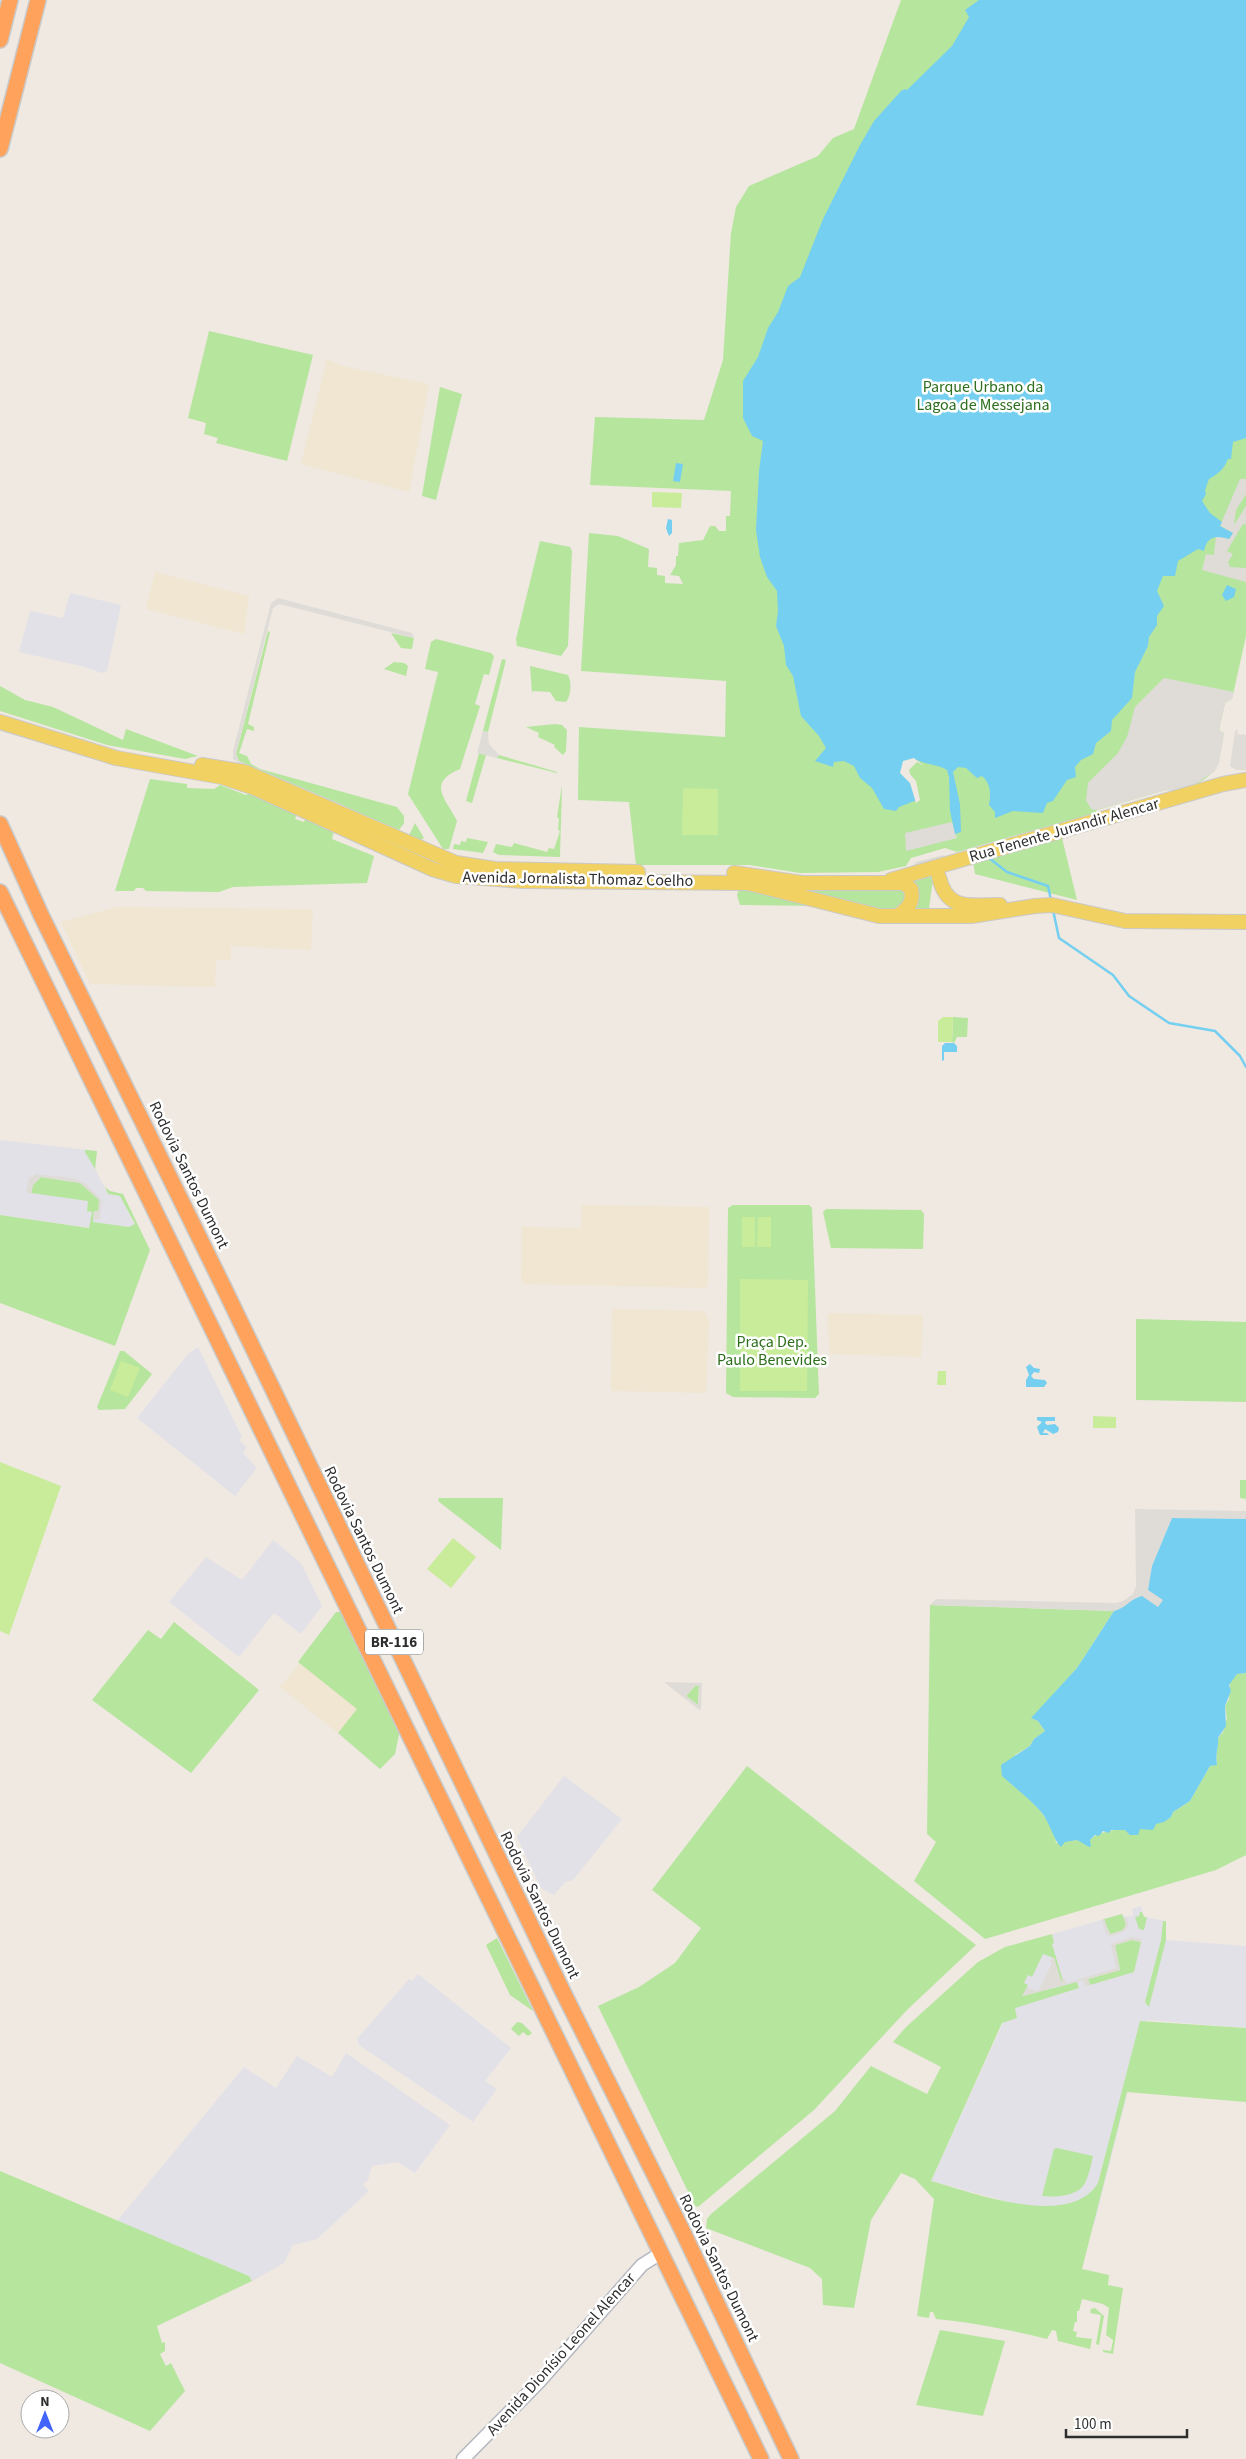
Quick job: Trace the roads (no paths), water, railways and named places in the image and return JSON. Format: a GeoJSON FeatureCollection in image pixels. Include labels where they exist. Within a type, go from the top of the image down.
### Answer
{"type":"FeatureCollection","features":[{"type":"Feature","properties":{"kind":"highway"},"geometry":{"type":"LineString","coordinates":[[0,40],[10,0]]}},
{"type":"Feature","properties":{"kind":"highway"},"geometry":{"type":"LineString","coordinates":[[0,149],[38,0]]}},
{"type":"Feature","properties":{"kind":"highway","name":"Rodovia Santos Dumont"},"geometry":{"type":"LineString","coordinates":[[0,824],[41,915],[225,1290],[562,1990],[681,2228],[791,2459]]}},
{"type":"Feature","properties":{"kind":"highway","name":"BR-116"},"geometry":{"type":"LineString","coordinates":[[0,892],[761,2459]]}},
{"type":"Feature","properties":{"kind":"main road","name":"Avenida Jornalista Thomaz Coelho"},"geometry":{"type":"LineString","coordinates":[[4,720],[121,752],[244,772],[442,857],[471,866],[565,871],[743,873],[802,882],[883,882]]}},
{"type":"Feature","properties":{"kind":"main road","name":"Avenida Jornalista Thomaz Coelho"},"geometry":{"type":"LineString","coordinates":[[4,720],[116,758],[219,776],[252,787],[450,875],[523,881],[748,883],[879,916],[971,916],[1035,906]]}},
{"type":"Feature","properties":{"kind":"main road","name":"Rua Tenente Jurandir Alencar"},"geometry":{"type":"LineString","coordinates":[[883,882],[1223,784],[1246,780]]}},
{"type":"Feature","properties":{"kind":"main road"},"geometry":{"type":"LineString","coordinates":[[939,877],[941,887],[948,898],[960,904],[1068,907],[1125,921],[1246,922]]}},
{"type":"Feature","properties":{"kind":"main road"},"geometry":{"type":"LineString","coordinates":[[883,882],[904,883],[911,889],[909,907],[897,916]]}},
{"type":"Feature","properties":{"kind":"main road","name":"Avenida Dionísio Leonel Alencar"},"geometry":{"type":"LineString","coordinates":[[463,2459],[515,2408],[642,2265],[661,2253]]}},
{"type":"Feature","properties":{"kind":"water","name":"Parque Urbano da Lagoa de Messejana"},"geometry":{"type":"Polygon","coordinates":[[[979,0],[1246,0],[1246,438],[1233,442],[1231,459],[1228,459],[1225,466],[1209,479],[1205,490],[1206,494],[1202,501],[1210,513],[1222,522],[1220,526],[1233,533],[1229,539],[1213,538],[1207,542],[1204,551],[1198,549],[1178,561],[1175,576],[1163,576],[1157,591],[1164,606],[1157,616],[1157,625],[1149,637],[1148,646],[1135,672],[1132,698],[1112,720],[1111,731],[1096,743],[1093,754],[1081,760],[1075,767],[1076,777],[1067,780],[1053,801],[1047,803],[1043,813],[1013,811],[995,818],[995,812],[989,805],[990,789],[985,779],[982,776],[977,778],[966,768],[958,767],[953,772],[960,804],[961,832],[955,834],[950,811],[947,770],[917,760],[911,762],[907,769],[917,800],[899,807],[896,811],[884,809],[872,788],[860,778],[854,766],[844,761],[834,762],[833,767],[815,761],[826,748],[819,736],[801,716],[793,676],[786,665],[784,646],[776,626],[778,611],[777,591],[767,577],[760,557],[756,530],[759,471],[763,441],[752,436],[743,418],[743,381],[758,357],[768,328],[778,312],[788,286],[800,277],[823,219],[874,121],[901,91],[907,90],[952,46],[969,17],[965,10],[979,0]]]}},
{"type":"Feature","properties":{"kind":"water"},"geometry":{"type":"Polygon","coordinates":[[[676,463],[683,464],[680,482],[673,481],[676,463]]]}},
{"type":"Feature","properties":{"kind":"water"},"geometry":{"type":"Polygon","coordinates":[[[668,519],[672,520],[672,533],[669,536],[666,528],[668,519]]]}},
{"type":"Feature","properties":{"kind":"water"},"geometry":{"type":"Polygon","coordinates":[[[1227,585],[1236,589],[1234,597],[1226,601],[1222,595],[1227,585]]]}},
{"type":"Feature","properties":{"kind":"water"},"geometry":{"type":"Polygon","coordinates":[[[945,1043],[954,1043],[957,1046],[957,1052],[944,1052],[944,1060],[942,1061],[942,1046],[945,1043]]]}},
{"type":"Feature","properties":{"kind":"water"},"geometry":{"type":"Polygon","coordinates":[[[1030,1364],[1034,1368],[1040,1369],[1039,1373],[1034,1372],[1031,1376],[1034,1379],[1045,1380],[1047,1383],[1044,1387],[1026,1387],[1026,1380],[1029,1375],[1026,1367],[1030,1364]]]}},
{"type":"Feature","properties":{"kind":"water"},"geometry":{"type":"Polygon","coordinates":[[[1037,1417],[1055,1417],[1055,1421],[1046,1421],[1045,1423],[1047,1425],[1055,1424],[1059,1428],[1058,1432],[1053,1434],[1045,1429],[1043,1433],[1049,1435],[1040,1435],[1037,1427],[1042,1422],[1037,1420],[1037,1417]]]}},
{"type":"Feature","properties":{"kind":"water"},"geometry":{"type":"Polygon","coordinates":[[[1172,1518],[1246,1519],[1246,1673],[1237,1674],[1229,1685],[1231,1691],[1225,1706],[1226,1726],[1218,1738],[1217,1765],[1210,1766],[1190,1801],[1173,1812],[1171,1817],[1164,1822],[1156,1824],[1153,1830],[1140,1829],[1138,1835],[1130,1835],[1125,1830],[1111,1830],[1109,1833],[1103,1831],[1099,1836],[1095,1835],[1090,1840],[1091,1846],[1089,1847],[1077,1840],[1065,1842],[1061,1847],[1038,1808],[1002,1776],[1001,1765],[1030,1746],[1034,1739],[1045,1731],[1038,1721],[1031,1718],[1077,1668],[1114,1611],[1142,1596],[1158,1607],[1163,1600],[1148,1590],[1152,1566],[1172,1518]]]}},
{"type":"Feature","properties":{"kind":"waterway"},"geometry":{"type":"LineString","coordinates":[[989,858],[1007,872],[1048,886],[1051,900]]}},
{"type":"Feature","properties":{"kind":"waterway"},"geometry":{"type":"LineString","coordinates":[[1053,910],[1059,938],[1113,975],[1129,996],[1169,1023],[1215,1031],[1240,1056],[1246,1067]]}},
{"type":"Feature","properties":{"kind":"park label","name":"Praça Dep. Paulo Benevides"},"geometry":{"type":"Point","coordinates":[772,1351]}}]}
